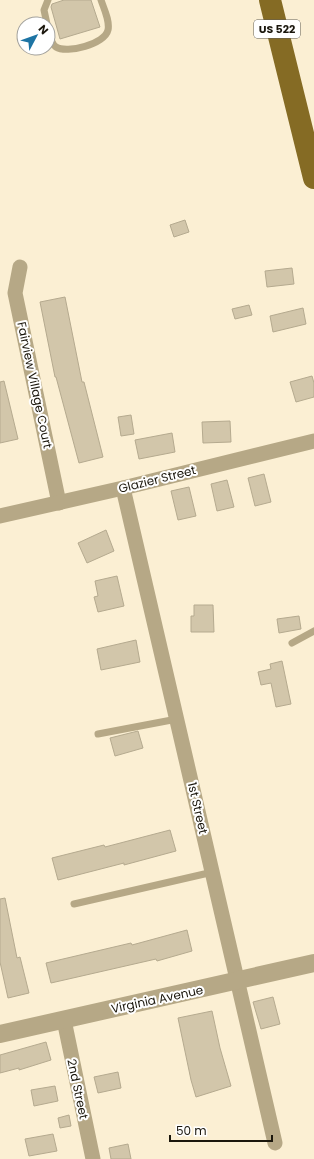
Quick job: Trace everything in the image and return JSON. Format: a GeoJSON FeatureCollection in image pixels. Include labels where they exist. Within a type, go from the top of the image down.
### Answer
{"type":"FeatureCollection","features":[{"type":"Feature","properties":{"kind":"main road","name":"US 522"},"geometry":{"type":"LineString","coordinates":[[270,0],[314,178]]}},
{"type":"Feature","properties":{"kind":"street","name":"Fairview Village Court"},"geometry":{"type":"LineString","coordinates":[[20,268],[15,293],[59,503]]}},
{"type":"Feature","properties":{"kind":"street","name":"Glazier Street"},"geometry":{"type":"LineString","coordinates":[[0,516],[123,488],[314,441]]}},
{"type":"Feature","properties":{"kind":"street","name":"1st Street"},"geometry":{"type":"LineString","coordinates":[[123,488],[275,1143]]}},
{"type":"Feature","properties":{"kind":"street","name":"Virginia Avenue"},"geometry":{"type":"LineString","coordinates":[[0,1034],[314,963]]}},
{"type":"Feature","properties":{"kind":"street","name":"2nd Street"},"geometry":{"type":"LineString","coordinates":[[64,1020],[93,1159]]}},
{"type":"Feature","properties":{"kind":"lane"},"geometry":{"type":"LineString","coordinates":[[45,16],[44,10],[48,0]]}},
{"type":"Feature","properties":{"kind":"lane"},"geometry":{"type":"LineString","coordinates":[[56,47],[67,50],[97,43],[104,38],[108,32],[109,24],[101,0]]}},
{"type":"Feature","properties":{"kind":"lane"},"geometry":{"type":"LineString","coordinates":[[292,643],[314,631]]}},
{"type":"Feature","properties":{"kind":"lane"},"geometry":{"type":"LineString","coordinates":[[98,734],[177,719]]}},
{"type":"Feature","properties":{"kind":"lane"},"geometry":{"type":"LineString","coordinates":[[74,904],[213,872]]}},
{"type":"Feature","properties":{"kind":"building"},"geometry":{"type":"Polygon","coordinates":[[[64,0],[91,0],[100,27],[60,39],[56,25],[56,16],[54,16],[51,7],[52,4],[64,0]]]}},
{"type":"Feature","properties":{"kind":"building"},"geometry":{"type":"Polygon","coordinates":[[[185,220],[189,232],[174,237],[170,225],[185,220]]]}},
{"type":"Feature","properties":{"kind":"building"},"geometry":{"type":"Polygon","coordinates":[[[292,268],[294,284],[267,287],[265,271],[292,268]]]}},
{"type":"Feature","properties":{"kind":"building"},"geometry":{"type":"Polygon","coordinates":[[[65,297],[82,382],[84,382],[103,457],[79,463],[55,377],[40,302],[65,297]]]}},
{"type":"Feature","properties":{"kind":"building"},"geometry":{"type":"Polygon","coordinates":[[[249,305],[252,315],[235,319],[232,309],[249,305]]]}},
{"type":"Feature","properties":{"kind":"building"},"geometry":{"type":"Polygon","coordinates":[[[303,308],[306,324],[273,332],[270,316],[303,308]]]}},
{"type":"Feature","properties":{"kind":"building"},"geometry":{"type":"Polygon","coordinates":[[[312,376],[314,383],[314,397],[296,402],[290,382],[312,376]]]}},
{"type":"Feature","properties":{"kind":"building"},"geometry":{"type":"Polygon","coordinates":[[[4,381],[18,439],[0,443],[0,382],[4,381]]]}},
{"type":"Feature","properties":{"kind":"building"},"geometry":{"type":"Polygon","coordinates":[[[131,415],[134,434],[121,436],[118,417],[131,415]]]}},
{"type":"Feature","properties":{"kind":"building"},"geometry":{"type":"Polygon","coordinates":[[[230,421],[231,442],[203,443],[202,422],[230,421]]]}},
{"type":"Feature","properties":{"kind":"building"},"geometry":{"type":"Polygon","coordinates":[[[172,433],[175,452],[139,459],[135,440],[172,433]]]}},
{"type":"Feature","properties":{"kind":"building"},"geometry":{"type":"Polygon","coordinates":[[[264,474],[271,502],[255,506],[248,478],[264,474]]]}},
{"type":"Feature","properties":{"kind":"building"},"geometry":{"type":"Polygon","coordinates":[[[227,480],[234,507],[217,511],[211,484],[227,480]]]}},
{"type":"Feature","properties":{"kind":"building"},"geometry":{"type":"Polygon","coordinates":[[[189,487],[196,516],[178,520],[171,491],[189,487]]]}},
{"type":"Feature","properties":{"kind":"building"},"geometry":{"type":"Polygon","coordinates":[[[106,530],[114,551],[87,563],[78,543],[106,530]]]}},
{"type":"Feature","properties":{"kind":"building"},"geometry":{"type":"Polygon","coordinates":[[[117,576],[124,606],[98,612],[94,597],[98,596],[95,581],[117,576]]]}},
{"type":"Feature","properties":{"kind":"building"},"geometry":{"type":"Polygon","coordinates":[[[194,605],[213,605],[214,632],[191,632],[191,616],[194,616],[194,605]]]}},
{"type":"Feature","properties":{"kind":"building"},"geometry":{"type":"Polygon","coordinates":[[[299,616],[301,629],[279,633],[277,619],[299,616]]]}},
{"type":"Feature","properties":{"kind":"building"},"geometry":{"type":"Polygon","coordinates":[[[136,640],[140,662],[101,670],[97,649],[136,640]]]}},
{"type":"Feature","properties":{"kind":"building"},"geometry":{"type":"Polygon","coordinates":[[[282,661],[291,704],[276,707],[271,683],[261,685],[258,672],[271,669],[270,664],[282,661]]]}},
{"type":"Feature","properties":{"kind":"building"},"geometry":{"type":"Polygon","coordinates":[[[138,731],[143,748],[115,756],[110,738],[138,731]]]}},
{"type":"Feature","properties":{"kind":"building"},"geometry":{"type":"Polygon","coordinates":[[[170,830],[176,851],[58,880],[52,858],[104,845],[105,847],[170,830]]]}},
{"type":"Feature","properties":{"kind":"building"},"geometry":{"type":"Polygon","coordinates":[[[5,898],[17,958],[20,957],[29,993],[8,998],[0,962],[0,899],[5,898]]]}},
{"type":"Feature","properties":{"kind":"building"},"geometry":{"type":"Polygon","coordinates":[[[187,930],[192,951],[157,961],[156,959],[51,983],[46,963],[131,943],[132,945],[187,930]]]}},
{"type":"Feature","properties":{"kind":"building"},"geometry":{"type":"Polygon","coordinates":[[[273,997],[280,1024],[261,1029],[253,1002],[273,997]]]}},
{"type":"Feature","properties":{"kind":"building"},"geometry":{"type":"Polygon","coordinates":[[[212,1011],[220,1048],[231,1086],[196,1097],[178,1018],[212,1011]]]}},
{"type":"Feature","properties":{"kind":"building"},"geometry":{"type":"Polygon","coordinates":[[[46,1042],[51,1060],[19,1070],[19,1068],[0,1073],[0,1055],[46,1042]]]}},
{"type":"Feature","properties":{"kind":"building"},"geometry":{"type":"Polygon","coordinates":[[[118,1072],[121,1088],[98,1093],[94,1077],[118,1072]]]}},
{"type":"Feature","properties":{"kind":"building"},"geometry":{"type":"Polygon","coordinates":[[[55,1086],[58,1101],[34,1106],[31,1090],[55,1086]]]}},
{"type":"Feature","properties":{"kind":"building"},"geometry":{"type":"Polygon","coordinates":[[[69,1115],[71,1126],[60,1128],[58,1118],[69,1115]]]}},
{"type":"Feature","properties":{"kind":"building"},"geometry":{"type":"Polygon","coordinates":[[[53,1134],[57,1151],[29,1156],[25,1139],[53,1134]]]}},
{"type":"Feature","properties":{"kind":"building"},"geometry":{"type":"Polygon","coordinates":[[[128,1144],[131,1159],[111,1159],[109,1148],[128,1144]]]}}]}
